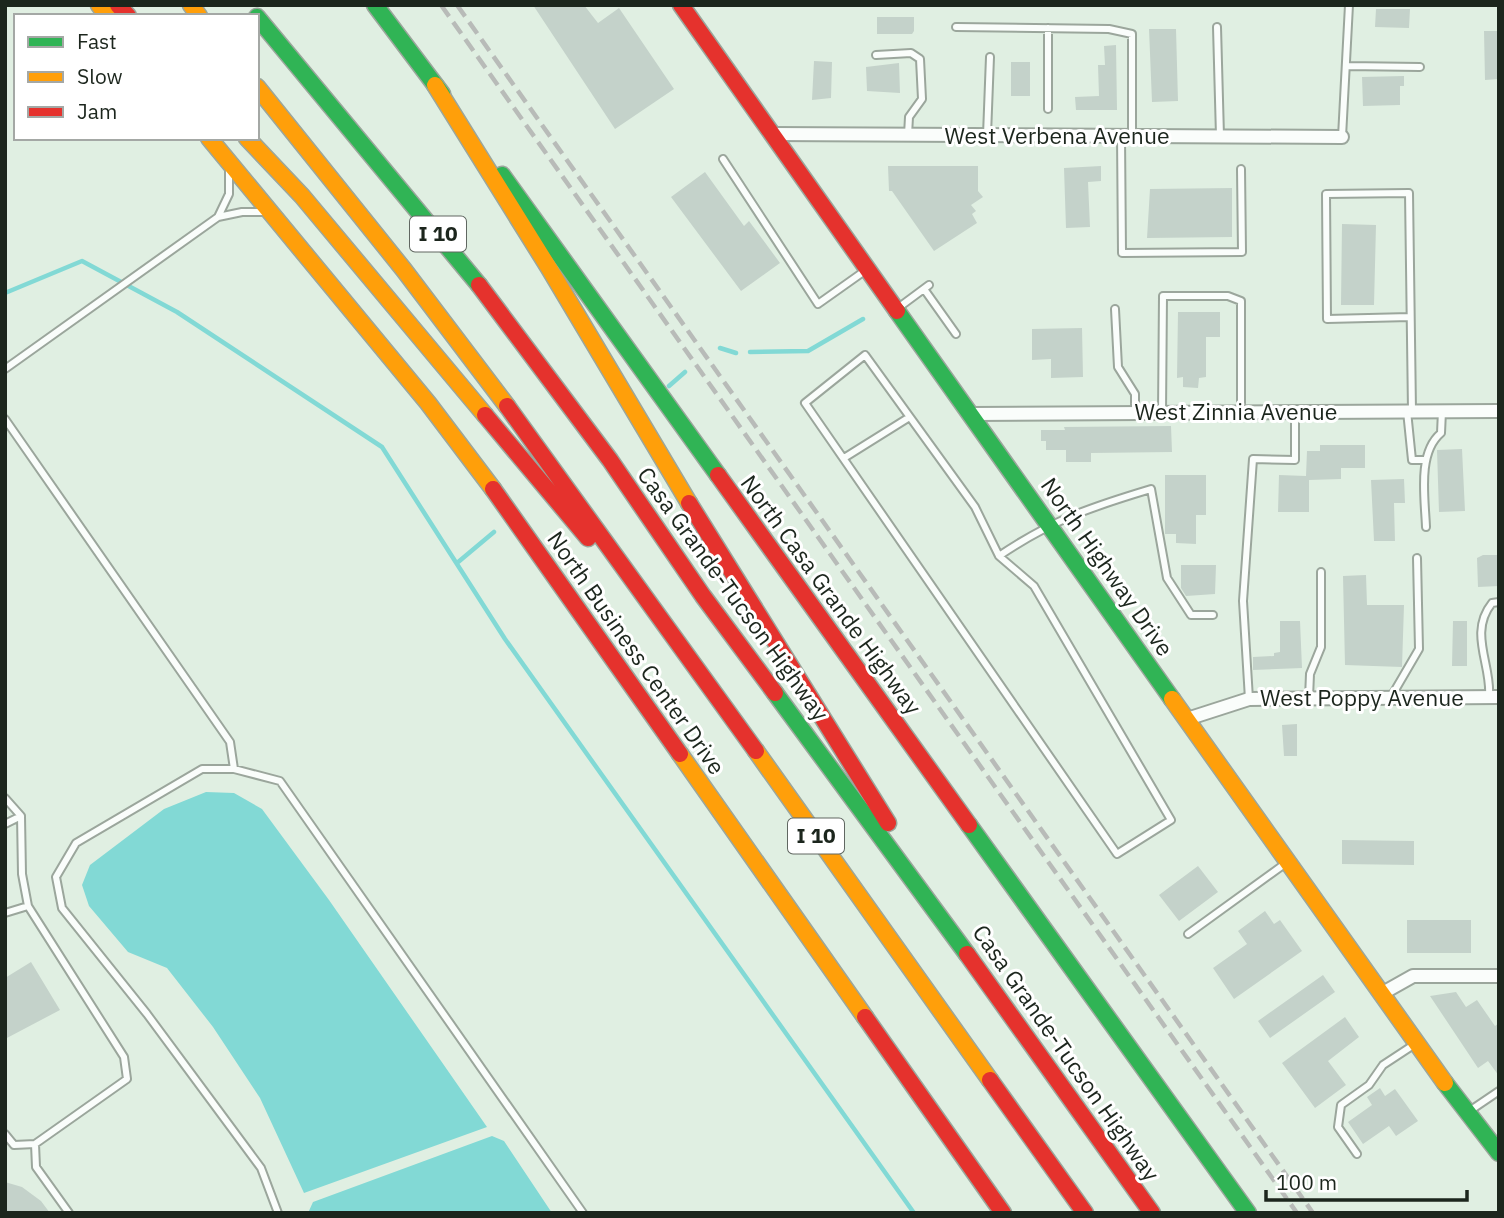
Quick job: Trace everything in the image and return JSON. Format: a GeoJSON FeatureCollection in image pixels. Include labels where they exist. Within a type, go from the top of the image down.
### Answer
{"type":"FeatureCollection","features":[{"type":"Feature","properties":{"kind":"main road","name":"North Casa Grande Highway"},"geometry":{"type":"LineString","coordinates":[[375,5],[564,257],[1248,1213]]}},
{"type":"Feature","properties":{"kind":"main road","name":"North Highway Drive"},"geometry":{"type":"LineString","coordinates":[[681,5],[1381,994],[1466,1113],[1499,1153]]}},
{"type":"Feature","properties":{"kind":"main road","name":"Casa Grande-Tucson Highway"},"geometry":{"type":"LineString","coordinates":[[259,18],[457,256],[610,460],[703,596],[955,937],[1152,1213]]}},
{"type":"Feature","properties":{"kind":"main road"},"geometry":{"type":"LineString","coordinates":[[435,85],[549,268],[718,554],[881,812],[955,937]]}},
{"type":"Feature","properties":{"kind":"main road","name":"I 10"},"geometry":{"type":"LineString","coordinates":[[259,90],[404,270],[539,447],[1085,1213]]}},
{"type":"Feature","properties":{"kind":"main road","name":"North Business Center Drive"},"geometry":{"type":"LineString","coordinates":[[211,140],[273,212],[428,403],[501,500],[1003,1213]]}},
{"type":"Feature","properties":{"kind":"main road"},"geometry":{"type":"LineString","coordinates":[[249,140],[302,196],[698,669]]}},
{"type":"Feature","properties":{"kind":"street","name":"West Verbena Avenue"},"geometry":{"type":"LineString","coordinates":[[771,134],[1342,137]]}},
{"type":"Feature","properties":{"kind":"street","name":"West Zinnia Avenue"},"geometry":{"type":"LineString","coordinates":[[972,414],[1499,411]]}},
{"type":"Feature","properties":{"kind":"street","name":"West Poppy Avenue"},"geometry":{"type":"LineString","coordinates":[[1187,719],[1250,699],[1494,697]]}},
{"type":"Feature","properties":{"kind":"street"},"geometry":{"type":"LineString","coordinates":[[1381,994],[1413,976],[1499,976]]}},
{"type":"Feature","properties":{"kind":"lane"},"geometry":{"type":"LineString","coordinates":[[1342,137],[1349,5]]}},
{"type":"Feature","properties":{"kind":"lane"},"geometry":{"type":"LineString","coordinates":[[956,27],[1109,29],[1132,34],[1122,253],[1242,252],[1241,169]]}},
{"type":"Feature","properties":{"kind":"lane"},"geometry":{"type":"LineString","coordinates":[[1217,27],[1220,136]]}},
{"type":"Feature","properties":{"kind":"lane"},"geometry":{"type":"LineString","coordinates":[[1048,28],[1048,109]]}},
{"type":"Feature","properties":{"kind":"lane"},"geometry":{"type":"LineString","coordinates":[[876,55],[912,53],[920,59],[922,99],[909,117],[908,135]]}},
{"type":"Feature","properties":{"kind":"lane"},"geometry":{"type":"LineString","coordinates":[[987,135],[990,57]]}},
{"type":"Feature","properties":{"kind":"lane"},"geometry":{"type":"LineString","coordinates":[[1347,66],[1420,68]]}},
{"type":"Feature","properties":{"kind":"lane"},"geometry":{"type":"LineString","coordinates":[[723,159],[818,304],[867,269]]}},
{"type":"Feature","properties":{"kind":"lane"},"geometry":{"type":"LineString","coordinates":[[218,217],[229,194],[228,161]]}},
{"type":"Feature","properties":{"kind":"lane"},"geometry":{"type":"LineString","coordinates":[[1409,317],[1326,319],[1326,194],[1409,193],[1409,317],[1409,411],[1412,460],[1426,460]]}},
{"type":"Feature","properties":{"kind":"lane"},"geometry":{"type":"LineString","coordinates":[[5,369],[218,217],[249,211],[273,212]]}},
{"type":"Feature","properties":{"kind":"lane"},"geometry":{"type":"LineString","coordinates":[[896,309],[927,287],[956,334]]}},
{"type":"Feature","properties":{"kind":"lane"},"geometry":{"type":"LineString","coordinates":[[1161,412],[1163,296],[1228,296],[1241,300],[1241,412]]}},
{"type":"Feature","properties":{"kind":"lane"},"geometry":{"type":"LineString","coordinates":[[1115,309],[1118,367],[1135,394],[1135,412]]}},
{"type":"Feature","properties":{"kind":"lane"},"geometry":{"type":"LineString","coordinates":[[864,355],[908,418],[975,507],[999,556],[1034,586],[1171,820],[1117,854],[805,403],[864,355]]}},
{"type":"Feature","properties":{"kind":"lane"},"geometry":{"type":"LineString","coordinates":[[1250,699],[1243,601],[1253,459],[1295,460],[1295,411]]}},
{"type":"Feature","properties":{"kind":"lane"},"geometry":{"type":"LineString","coordinates":[[1426,527],[1426,460],[1433,440],[1441,433],[1442,411]]}},
{"type":"Feature","properties":{"kind":"lane"},"geometry":{"type":"LineString","coordinates":[[844,458],[908,418]]}},
{"type":"Feature","properties":{"kind":"lane"},"geometry":{"type":"LineString","coordinates":[[5,419],[230,742],[234,769]]}},
{"type":"Feature","properties":{"kind":"lane"},"geometry":{"type":"LineString","coordinates":[[999,556],[1049,524],[1079,511],[1151,489],[1167,578],[1191,614],[1213,615]]}},
{"type":"Feature","properties":{"kind":"lane"},"geometry":{"type":"LineString","coordinates":[[1391,697],[1419,649],[1417,558]]}},
{"type":"Feature","properties":{"kind":"lane"},"geometry":{"type":"LineString","coordinates":[[1309,698],[1310,674],[1321,647],[1321,572]]}},
{"type":"Feature","properties":{"kind":"lane"},"geometry":{"type":"LineString","coordinates":[[1494,697],[1483,662],[1482,616],[1492,603],[1499,602]]}},
{"type":"Feature","properties":{"kind":"lane"},"geometry":{"type":"LineString","coordinates":[[278,1213],[261,1168],[147,1014],[62,908],[56,877],[76,843],[202,769],[234,769],[280,781],[583,1213]]}},
{"type":"Feature","properties":{"kind":"lane"},"geometry":{"type":"LineString","coordinates":[[5,798],[21,816],[22,874],[28,905],[124,1057],[127,1079],[35,1144],[14,1145],[5,1134]]}},
{"type":"Feature","properties":{"kind":"lane"},"geometry":{"type":"LineString","coordinates":[[5,824],[21,816]]}},
{"type":"Feature","properties":{"kind":"lane"},"geometry":{"type":"LineString","coordinates":[[1188,934],[1287,862]]}},
{"type":"Feature","properties":{"kind":"lane"},"geometry":{"type":"LineString","coordinates":[[5,913],[28,905]]}},
{"type":"Feature","properties":{"kind":"lane"},"geometry":{"type":"LineString","coordinates":[[1357,1154],[1338,1126],[1340,1105],[1369,1085],[1383,1065],[1417,1042]]}},
{"type":"Feature","properties":{"kind":"lane"},"geometry":{"type":"LineString","coordinates":[[1466,1113],[1499,1091]]}},
{"type":"Feature","properties":{"kind":"lane"},"geometry":{"type":"LineString","coordinates":[[35,1144],[36,1167],[69,1213]]}},
{"type":"Feature","properties":{"kind":"water"},"geometry":{"type":"Polygon","coordinates":[[[206,792],[234,793],[262,809],[329,900],[487,1127],[304,1193],[260,1098],[213,1027],[167,968],[128,952],[89,906],[82,885],[90,865],[164,809],[206,792]]]}},
{"type":"Feature","properties":{"kind":"water"},"geometry":{"type":"Polygon","coordinates":[[[492,1136],[504,1141],[552,1213],[308,1213],[313,1202],[492,1136]]]}},
{"type":"Feature","properties":{"kind":"building"},"geometry":{"type":"Polygon","coordinates":[[[533,5],[584,5],[598,23],[619,8],[674,89],[615,129],[533,5]]]}},
{"type":"Feature","properties":{"kind":"building"},"geometry":{"type":"Polygon","coordinates":[[[1376,9],[1410,9],[1409,28],[1375,27],[1376,9]]]}},
{"type":"Feature","properties":{"kind":"building"},"geometry":{"type":"Polygon","coordinates":[[[877,17],[914,17],[914,31],[912,34],[877,34],[877,17]]]}},
{"type":"Feature","properties":{"kind":"building"},"geometry":{"type":"Polygon","coordinates":[[[1149,29],[1176,29],[1178,101],[1152,102],[1149,29]]]}},
{"type":"Feature","properties":{"kind":"building"},"geometry":{"type":"Polygon","coordinates":[[[1484,31],[1499,31],[1499,79],[1485,80],[1484,31]]]}},
{"type":"Feature","properties":{"kind":"building"},"geometry":{"type":"Polygon","coordinates":[[[1116,45],[1117,110],[1076,110],[1075,97],[1099,96],[1098,65],[1105,65],[1104,46],[1116,45]]]}},
{"type":"Feature","properties":{"kind":"building"},"geometry":{"type":"Polygon","coordinates":[[[814,61],[832,62],[831,98],[812,100],[814,61]]]}},
{"type":"Feature","properties":{"kind":"building"},"geometry":{"type":"Polygon","coordinates":[[[1011,62],[1030,62],[1030,96],[1011,96],[1011,62]]]}},
{"type":"Feature","properties":{"kind":"building"},"geometry":{"type":"Polygon","coordinates":[[[899,63],[900,93],[867,91],[866,67],[899,63]]]}},
{"type":"Feature","properties":{"kind":"building"},"geometry":{"type":"Polygon","coordinates":[[[1404,76],[1404,86],[1400,86],[1400,105],[1363,106],[1362,77],[1404,76]]]}},
{"type":"Feature","properties":{"kind":"building"},"geometry":{"type":"Polygon","coordinates":[[[888,166],[978,166],[978,191],[983,197],[971,205],[976,211],[972,214],[977,223],[934,251],[892,191],[889,191],[888,166]]]}},
{"type":"Feature","properties":{"kind":"building"},"geometry":{"type":"Polygon","coordinates":[[[1101,166],[1101,181],[1088,182],[1090,227],[1066,228],[1064,168],[1101,166]]]}},
{"type":"Feature","properties":{"kind":"building"},"geometry":{"type":"Polygon","coordinates":[[[705,172],[744,226],[749,221],[780,263],[741,291],[671,197],[705,172]]]}},
{"type":"Feature","properties":{"kind":"building"},"geometry":{"type":"Polygon","coordinates":[[[1232,188],[1232,237],[1147,238],[1150,189],[1232,188]]]}},
{"type":"Feature","properties":{"kind":"building"},"geometry":{"type":"Polygon","coordinates":[[[1342,224],[1376,225],[1374,305],[1341,305],[1342,224]]]}},
{"type":"Feature","properties":{"kind":"building"},"geometry":{"type":"Polygon","coordinates":[[[1178,312],[1220,312],[1220,337],[1206,337],[1206,377],[1199,378],[1198,388],[1183,387],[1183,377],[1177,378],[1178,312]]]}},
{"type":"Feature","properties":{"kind":"building"},"geometry":{"type":"Polygon","coordinates":[[[1082,328],[1083,377],[1051,378],[1051,359],[1032,360],[1032,329],[1082,328]]]}},
{"type":"Feature","properties":{"kind":"building"},"geometry":{"type":"Polygon","coordinates":[[[1171,426],[1172,452],[1091,453],[1091,462],[1066,462],[1066,450],[1046,450],[1046,441],[1041,441],[1041,430],[1065,430],[1064,427],[1171,426]]]}},
{"type":"Feature","properties":{"kind":"building"},"geometry":{"type":"Polygon","coordinates":[[[1320,445],[1365,445],[1365,468],[1341,468],[1341,479],[1309,480],[1309,512],[1278,512],[1279,475],[1306,476],[1307,451],[1320,451],[1320,445]]]}},
{"type":"Feature","properties":{"kind":"building"},"geometry":{"type":"Polygon","coordinates":[[[1462,449],[1465,511],[1439,512],[1437,450],[1462,449]]]}},
{"type":"Feature","properties":{"kind":"building"},"geometry":{"type":"Polygon","coordinates":[[[1165,475],[1206,475],[1206,515],[1196,515],[1196,544],[1176,543],[1176,534],[1165,534],[1165,475]]]}},
{"type":"Feature","properties":{"kind":"building"},"geometry":{"type":"Polygon","coordinates":[[[1404,479],[1405,503],[1394,503],[1395,541],[1374,541],[1371,480],[1404,479]]]}},
{"type":"Feature","properties":{"kind":"building"},"geometry":{"type":"Polygon","coordinates":[[[1483,555],[1499,555],[1499,586],[1478,587],[1477,558],[1483,555]]]}},
{"type":"Feature","properties":{"kind":"building"},"geometry":{"type":"Polygon","coordinates":[[[1181,565],[1216,565],[1215,594],[1186,596],[1181,588],[1181,565]]]}},
{"type":"Feature","properties":{"kind":"building"},"geometry":{"type":"Polygon","coordinates":[[[1366,575],[1367,605],[1404,605],[1402,667],[1345,665],[1343,576],[1366,575]]]}},
{"type":"Feature","properties":{"kind":"building"},"geometry":{"type":"Polygon","coordinates":[[[1280,621],[1300,621],[1302,668],[1253,670],[1253,657],[1274,656],[1274,653],[1280,652],[1280,621]]]}},
{"type":"Feature","properties":{"kind":"building"},"geometry":{"type":"Polygon","coordinates":[[[1453,621],[1467,621],[1467,666],[1452,666],[1453,621]]]}},
{"type":"Feature","properties":{"kind":"building"},"geometry":{"type":"Polygon","coordinates":[[[1297,724],[1297,756],[1284,756],[1282,725],[1297,724]]]}},
{"type":"Feature","properties":{"kind":"building"},"geometry":{"type":"Polygon","coordinates":[[[1342,840],[1414,841],[1414,865],[1342,864],[1342,840]]]}},
{"type":"Feature","properties":{"kind":"building"},"geometry":{"type":"Polygon","coordinates":[[[1198,866],[1218,892],[1179,921],[1159,895],[1198,866]]]}},
{"type":"Feature","properties":{"kind":"building"},"geometry":{"type":"Polygon","coordinates":[[[1265,911],[1274,924],[1280,920],[1302,951],[1234,999],[1213,968],[1247,944],[1238,931],[1265,911]]]}},
{"type":"Feature","properties":{"kind":"building"},"geometry":{"type":"Polygon","coordinates":[[[1407,920],[1471,920],[1471,953],[1407,953],[1407,920]]]}},
{"type":"Feature","properties":{"kind":"building"},"geometry":{"type":"Polygon","coordinates":[[[31,962],[60,1010],[5,1039],[5,978],[31,962]]]}},
{"type":"Feature","properties":{"kind":"building"},"geometry":{"type":"Polygon","coordinates":[[[1323,975],[1335,992],[1270,1038],[1258,1021],[1323,975]]]}},
{"type":"Feature","properties":{"kind":"building"},"geometry":{"type":"Polygon","coordinates":[[[1456,992],[1466,1007],[1477,1000],[1495,1026],[1499,1023],[1499,1076],[1488,1061],[1478,1068],[1430,996],[1456,992]]]}},
{"type":"Feature","properties":{"kind":"building"},"geometry":{"type":"Polygon","coordinates":[[[1345,1017],[1359,1037],[1328,1061],[1346,1085],[1315,1108],[1282,1063],[1345,1017]]]}},
{"type":"Feature","properties":{"kind":"building"},"geometry":{"type":"Polygon","coordinates":[[[1380,1088],[1385,1096],[1395,1089],[1418,1121],[1396,1136],[1389,1126],[1363,1144],[1348,1122],[1372,1105],[1367,1097],[1380,1088]]]}},
{"type":"Feature","properties":{"kind":"building"},"geometry":{"type":"Polygon","coordinates":[[[5,1182],[22,1187],[41,1201],[50,1213],[5,1213],[5,1182]]]}},
{"type":"Feature","properties":{"kind":"waterway"},"geometry":{"type":"LineString","coordinates":[[5,293],[82,261],[177,312],[382,447],[505,639],[914,1213]]}},
{"type":"Feature","properties":{"kind":"waterway"},"geometry":{"type":"LineString","coordinates":[[750,352],[808,351],[863,319]]}},
{"type":"Feature","properties":{"kind":"waterway"},"geometry":{"type":"LineString","coordinates":[[720,348],[736,353]]}},
{"type":"Feature","properties":{"kind":"waterway"},"geometry":{"type":"LineString","coordinates":[[669,386],[685,372]]}},
{"type":"Feature","properties":{"kind":"waterway"},"geometry":{"type":"LineString","coordinates":[[457,563],[494,532]]}},
{"type":"Feature","properties":{"kind":"railway"},"geometry":{"type":"LineString","coordinates":[[441,5],[1297,1213]]}},
{"type":"Feature","properties":{"kind":"railway"},"geometry":{"type":"LineString","coordinates":[[457,5],[1313,1213]]}},
{"type":"Feature","properties":{"kind":"traffic: fast"},"geometry":{"type":"LineString","coordinates":[[375,5],[442,94]]}},
{"type":"Feature","properties":{"kind":"traffic: fast"},"geometry":{"type":"LineString","coordinates":[[259,19],[479,285]]}},
{"type":"Feature","properties":{"kind":"traffic: fast"},"geometry":{"type":"LineString","coordinates":[[502,175],[718,475]]}},
{"type":"Feature","properties":{"kind":"traffic: fast"},"geometry":{"type":"LineString","coordinates":[[897,311],[1172,699]]}},
{"type":"Feature","properties":{"kind":"traffic: fast"},"geometry":{"type":"LineString","coordinates":[[775,693],[967,954]]}},
{"type":"Feature","properties":{"kind":"traffic: fast"},"geometry":{"type":"LineString","coordinates":[[969,825],[1248,1213]]}},
{"type":"Feature","properties":{"kind":"traffic: fast"},"geometry":{"type":"LineString","coordinates":[[1445,1083],[1499,1153]]}},
{"type":"Feature","properties":{"kind":"traffic: slow"},"geometry":{"type":"LineString","coordinates":[[99,5],[106,14]]}},
{"type":"Feature","properties":{"kind":"traffic: slow"},"geometry":{"type":"LineString","coordinates":[[191,5],[198,14]]}},
{"type":"Feature","properties":{"kind":"traffic: slow"},"geometry":{"type":"LineString","coordinates":[[435,85],[549,268],[689,503]]}},
{"type":"Feature","properties":{"kind":"traffic: slow"},"geometry":{"type":"LineString","coordinates":[[259,89],[404,270],[507,406]]}},
{"type":"Feature","properties":{"kind":"traffic: slow"},"geometry":{"type":"LineString","coordinates":[[211,140],[428,403],[493,489]]}},
{"type":"Feature","properties":{"kind":"traffic: slow"},"geometry":{"type":"LineString","coordinates":[[249,140],[302,196],[485,415]]}},
{"type":"Feature","properties":{"kind":"traffic: slow"},"geometry":{"type":"LineString","coordinates":[[1172,699],[1445,1083]]}},
{"type":"Feature","properties":{"kind":"traffic: slow"},"geometry":{"type":"LineString","coordinates":[[756,751],[990,1080]]}},
{"type":"Feature","properties":{"kind":"traffic: slow"},"geometry":{"type":"LineString","coordinates":[[680,754],[865,1017]]}},
{"type":"Feature","properties":{"kind":"traffic: jam"},"geometry":{"type":"LineString","coordinates":[[118,5],[126,14]]}},
{"type":"Feature","properties":{"kind":"traffic: jam"},"geometry":{"type":"LineString","coordinates":[[681,5],[897,311]]}},
{"type":"Feature","properties":{"kind":"traffic: jam"},"geometry":{"type":"LineString","coordinates":[[479,285],[610,460],[703,596],[775,693]]}},
{"type":"Feature","properties":{"kind":"traffic: jam"},"geometry":{"type":"LineString","coordinates":[[507,406],[756,751]]}},
{"type":"Feature","properties":{"kind":"traffic: jam"},"geometry":{"type":"LineString","coordinates":[[485,415],[588,538]]}},
{"type":"Feature","properties":{"kind":"traffic: jam"},"geometry":{"type":"LineString","coordinates":[[718,475],[969,825]]}},
{"type":"Feature","properties":{"kind":"traffic: jam"},"geometry":{"type":"LineString","coordinates":[[493,489],[680,754]]}},
{"type":"Feature","properties":{"kind":"traffic: jam"},"geometry":{"type":"LineString","coordinates":[[689,503],[888,823]]}},
{"type":"Feature","properties":{"kind":"traffic: jam"},"geometry":{"type":"LineString","coordinates":[[967,954],[1152,1213]]}},
{"type":"Feature","properties":{"kind":"traffic: jam"},"geometry":{"type":"LineString","coordinates":[[865,1017],[1003,1213]]}},
{"type":"Feature","properties":{"kind":"traffic: jam"},"geometry":{"type":"LineString","coordinates":[[990,1080],[1085,1213]]}}]}
